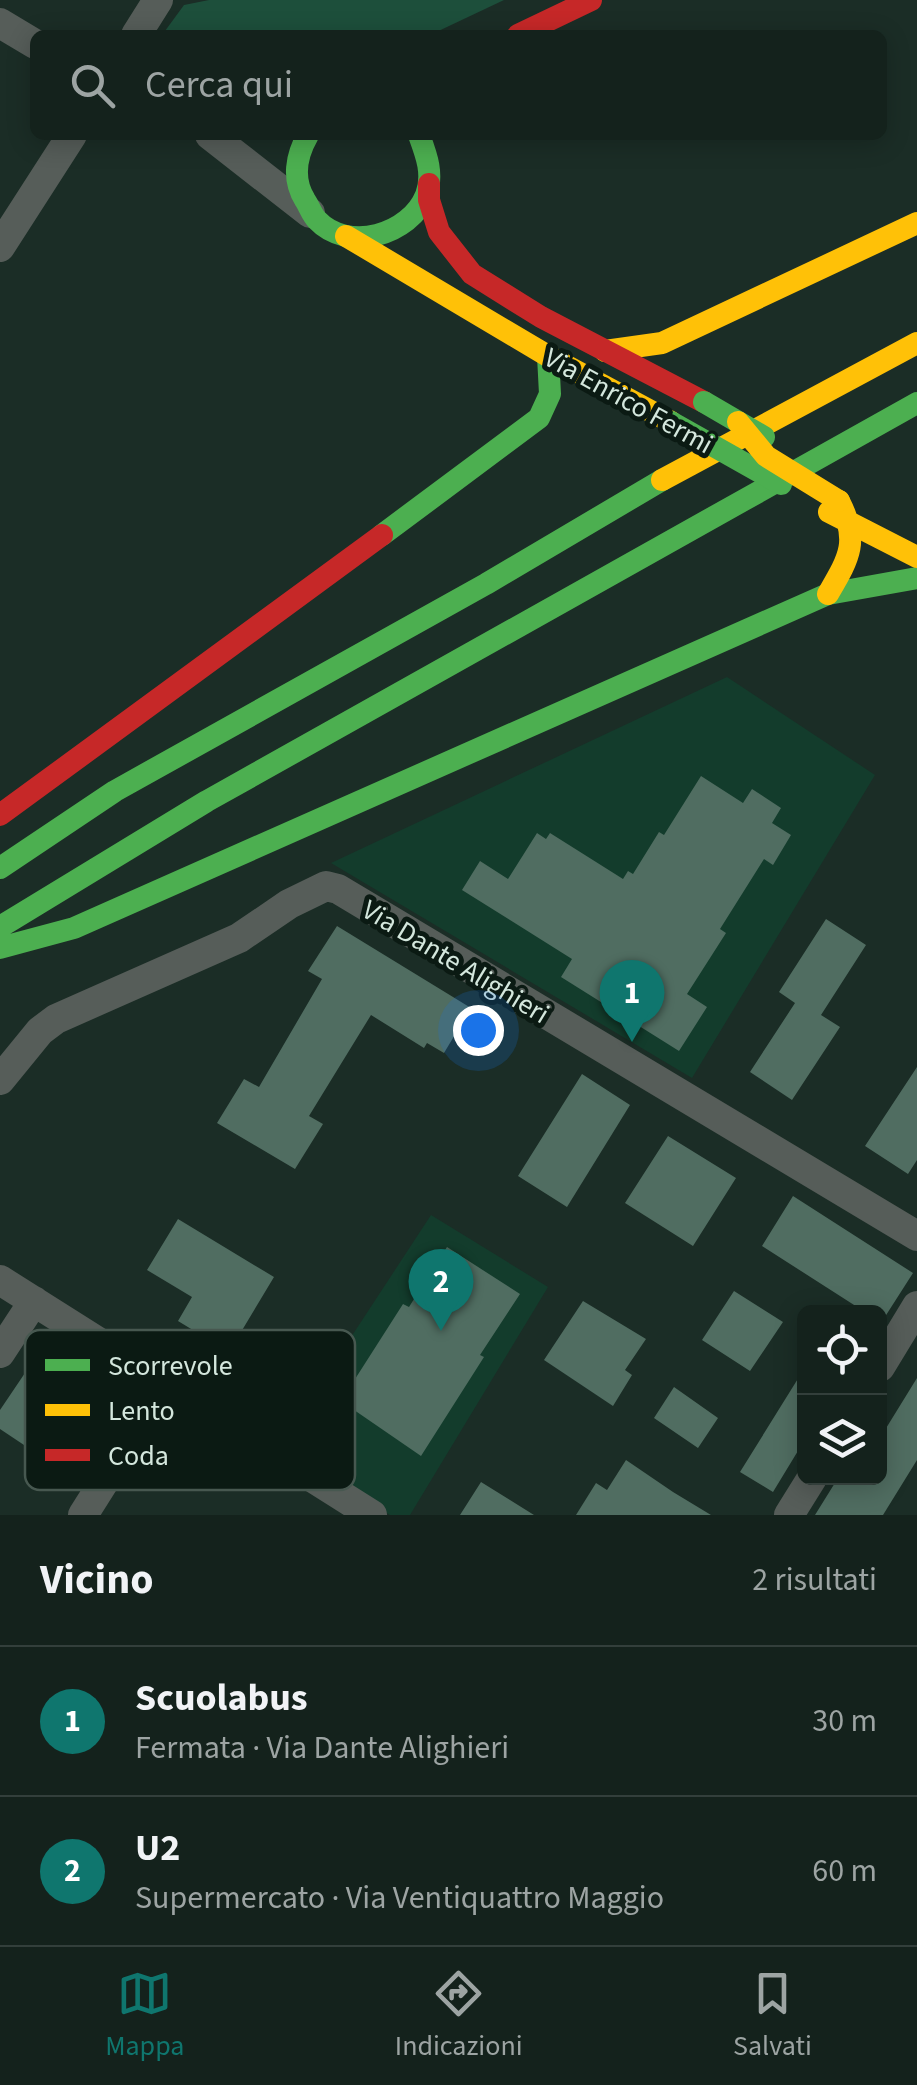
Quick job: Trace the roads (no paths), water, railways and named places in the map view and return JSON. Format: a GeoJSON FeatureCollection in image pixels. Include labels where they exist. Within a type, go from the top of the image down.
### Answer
{"type":"FeatureCollection","features":[{"type":"Feature","properties":{"kind":"main road"},"geometry":{"type":"LineString","coordinates":[[528,30],[591,0]]}},
{"type":"Feature","properties":{"kind":"main road"},"geometry":{"type":"LineString","coordinates":[[306,140],[296,171],[298,186],[312,215]]}},
{"type":"Feature","properties":{"kind":"main road","name":"Via Enrico Fermi"},"geometry":{"type":"LineString","coordinates":[[421,140],[427,152],[429,200],[439,232],[472,274],[738,422],[766,456],[841,501]]}},
{"type":"Feature","properties":{"kind":"main road"},"geometry":{"type":"LineString","coordinates":[[346,236],[373,238],[399,229],[418,210],[438,140]]}},
{"type":"Feature","properties":{"kind":"main road","name":"Via Enrico Fermi"},"geometry":{"type":"LineString","coordinates":[[312,215],[333,232],[346,236],[548,356],[671,422],[841,501]]}},
{"type":"Feature","properties":{"kind":"main road"},"geometry":{"type":"LineString","coordinates":[[605,351],[662,342],[917,223]]}},
{"type":"Feature","properties":{"kind":"main road"},"geometry":{"type":"LineString","coordinates":[[0,868],[115,791],[486,584],[683,468],[917,343]]}},
{"type":"Feature","properties":{"kind":"main road"},"geometry":{"type":"LineString","coordinates":[[0,815],[532,426],[544,413],[550,398],[552,373],[548,356]]}},
{"type":"Feature","properties":{"kind":"main road"},"geometry":{"type":"LineString","coordinates":[[0,926],[206,801],[917,404]]}},
{"type":"Feature","properties":{"kind":"main road"},"geometry":{"type":"LineString","coordinates":[[828,594],[851,556],[854,538],[841,501]]}},
{"type":"Feature","properties":{"kind":"main road"},"geometry":{"type":"LineString","coordinates":[[849,524],[903,534],[917,544]]}},
{"type":"Feature","properties":{"kind":"main road"},"geometry":{"type":"LineString","coordinates":[[903,534],[917,556]]}},
{"type":"Feature","properties":{"kind":"main road"},"geometry":{"type":"LineString","coordinates":[[0,948],[74,928],[828,594],[917,578]]}},
{"type":"Feature","properties":{"kind":"street"},"geometry":{"type":"LineString","coordinates":[[139,30],[158,0]]}},
{"type":"Feature","properties":{"kind":"street"},"geometry":{"type":"LineString","coordinates":[[0,22],[30,41]]}},
{"type":"Feature","properties":{"kind":"street"},"geometry":{"type":"LineString","coordinates":[[0,246],[69,140]]}},
{"type":"Feature","properties":{"kind":"street"},"geometry":{"type":"LineString","coordinates":[[216,140],[312,215]]}},
{"type":"Feature","properties":{"kind":"street","name":"Via Dante Alighieri"},"geometry":{"type":"LineString","coordinates":[[0,1080],[40,1031],[56,1019],[256,928],[289,904],[326,886],[338,889],[917,1236]]}},
{"type":"Feature","properties":{"kind":"street"},"geometry":{"type":"LineString","coordinates":[[0,1280],[79,1330]]}},
{"type":"Feature","properties":{"kind":"street"},"geometry":{"type":"LineString","coordinates":[[0,1353],[34,1301]]}},
{"type":"Feature","properties":{"kind":"street"},"geometry":{"type":"LineString","coordinates":[[887,1356],[917,1306]]}},
{"type":"Feature","properties":{"kind":"street"},"geometry":{"type":"LineString","coordinates":[[790,1515],[808,1485]]}},
{"type":"Feature","properties":{"kind":"street"},"geometry":{"type":"LineString","coordinates":[[83,1515],[99,1490]]}},
{"type":"Feature","properties":{"kind":"street"},"geometry":{"type":"LineString","coordinates":[[332,1490],[372,1515]]}},
{"type":"Feature","properties":{"kind":"place","name":"Scuolabus"},"geometry":{"type":"Point","coordinates":[632,1042]}},
{"type":"Feature","properties":{"kind":"place","name":"U2"},"geometry":{"type":"Point","coordinates":[441,1331]}}]}
